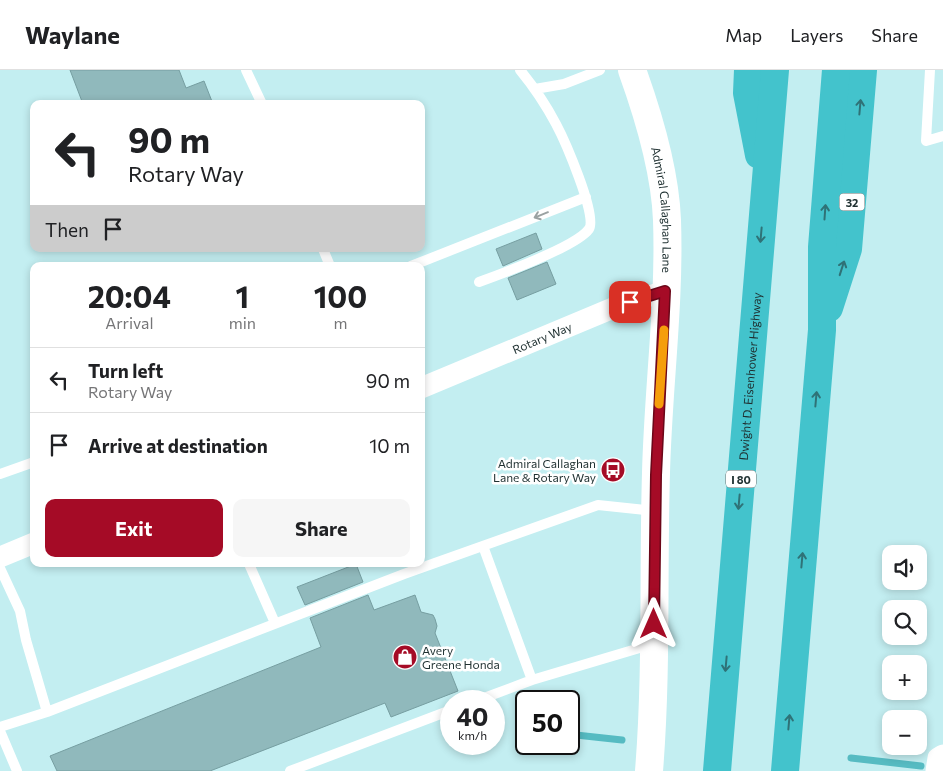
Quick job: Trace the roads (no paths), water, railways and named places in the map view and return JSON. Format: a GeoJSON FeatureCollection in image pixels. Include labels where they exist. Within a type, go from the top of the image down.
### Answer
{"type":"FeatureCollection","features":[{"type":"Feature","properties":{"kind":"highway"},"geometry":{"type":"LineString","coordinates":[[748,70],[746,93],[765,187]]}},
{"type":"Feature","properties":{"kind":"highway","name":"Dwight D. Eisenhower Highway"},"geometry":{"type":"LineString","coordinates":[[717,771],[775,70]]}},
{"type":"Feature","properties":{"kind":"highway"},"geometry":{"type":"LineString","coordinates":[[785,771],[822,330],[822,247],[836,70]]}},
{"type":"Feature","properties":{"kind":"highway","name":"32"},"geometry":{"type":"LineString","coordinates":[[822,330],[848,249],[863,70]]}},
{"type":"Feature","properties":{"kind":"main road","name":"Admiral Callaghan Lane"},"geometry":{"type":"LineString","coordinates":[[632,70],[644,101],[662,183],[667,219],[656,511],[654,711],[649,771]]}},
{"type":"Feature","properties":{"kind":"street","name":"Rotary Way"},"geometry":{"type":"LineString","coordinates":[[425,386],[613,308],[665,291]]}},
{"type":"Feature","properties":{"kind":"street"},"geometry":{"type":"LineString","coordinates":[[0,557],[30,545]]}},
{"type":"Feature","properties":{"kind":"street"},"geometry":{"type":"LineString","coordinates":[[936,771],[938,758],[943,755]]}},
{"type":"Feature","properties":{"kind":"lane"},"geometry":{"type":"LineString","coordinates":[[246,70],[260,100]]}},
{"type":"Feature","properties":{"kind":"lane"},"geometry":{"type":"LineString","coordinates":[[479,282],[544,255],[589,229],[591,224],[586,197],[557,127],[535,89],[520,70]]}},
{"type":"Feature","properties":{"kind":"lane"},"geometry":{"type":"LineString","coordinates":[[531,70],[535,89]]}},
{"type":"Feature","properties":{"kind":"lane"},"geometry":{"type":"LineString","coordinates":[[535,89],[564,84],[600,70]]}},
{"type":"Feature","properties":{"kind":"lane"},"geometry":{"type":"LineString","coordinates":[[930,70],[926,141],[943,136]]}},
{"type":"Feature","properties":{"kind":"lane"},"geometry":{"type":"LineString","coordinates":[[421,262],[586,197]]}},
{"type":"Feature","properties":{"kind":"lane"},"geometry":{"type":"LineString","coordinates":[[0,474],[30,463]]}},
{"type":"Feature","properties":{"kind":"lane"},"geometry":{"type":"LineString","coordinates":[[0,727],[47,712],[275,623],[598,505],[656,511]]}},
{"type":"Feature","properties":{"kind":"lane"},"geometry":{"type":"LineString","coordinates":[[483,546],[532,680]]}},
{"type":"Feature","properties":{"kind":"lane"},"geometry":{"type":"LineString","coordinates":[[250,567],[275,623]]}},
{"type":"Feature","properties":{"kind":"lane"},"geometry":{"type":"LineString","coordinates":[[0,568],[20,611],[26,640],[47,712]]}},
{"type":"Feature","properties":{"kind":"lane"},"geometry":{"type":"LineString","coordinates":[[505,690],[532,680],[654,644]]}},
{"type":"Feature","properties":{"kind":"lane"},"geometry":{"type":"LineString","coordinates":[[290,771],[440,714]]}},
{"type":"Feature","properties":{"kind":"lane"},"geometry":{"type":"LineString","coordinates":[[0,731],[17,771]]}},
{"type":"Feature","properties":{"kind":"waterway"},"geometry":{"type":"LineString","coordinates":[[580,735],[622,740]]}},
{"type":"Feature","properties":{"kind":"waterway"},"geometry":{"type":"LineString","coordinates":[[851,758],[921,766]]}},
{"type":"Feature","properties":{"kind":"place","name":"Admiral Callaghan Lane & Rotary Way"},"geometry":{"type":"Point","coordinates":[613,470]}},
{"type":"Feature","properties":{"kind":"place","name":"Avery Greene Honda"},"geometry":{"type":"Point","coordinates":[405,657]}}]}
